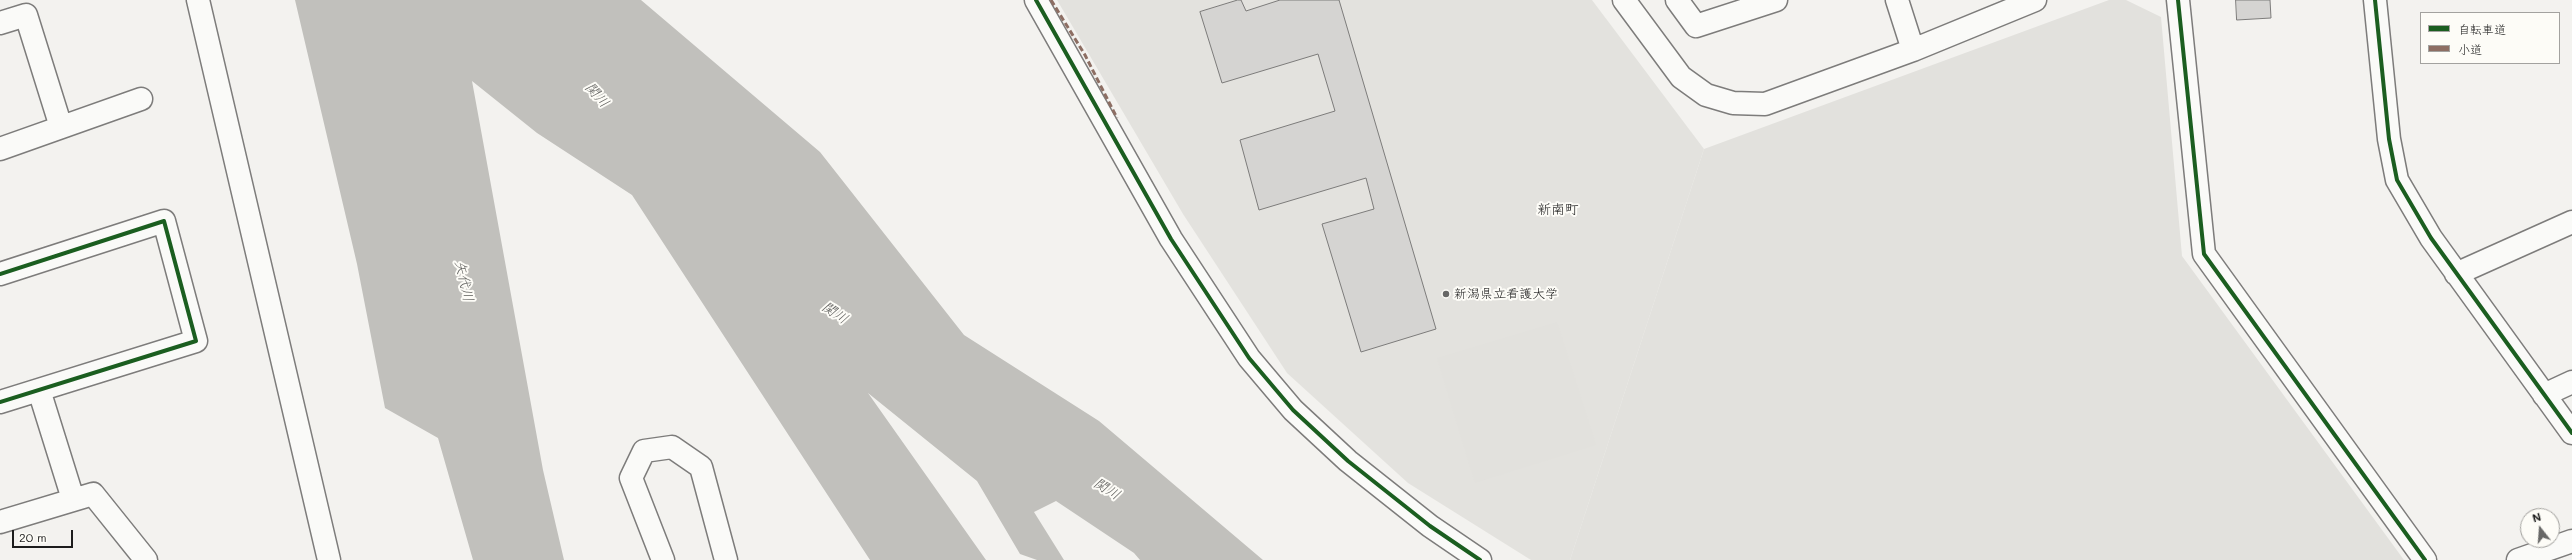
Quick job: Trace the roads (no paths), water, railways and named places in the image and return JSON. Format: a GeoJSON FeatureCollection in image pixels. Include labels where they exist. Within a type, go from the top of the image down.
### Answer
{"type":"FeatureCollection","features":[{"type":"Feature","properties":{"kind":"street"},"geometry":{"type":"LineString","coordinates":[[198,0],[329,560]]}},
{"type":"Feature","properties":{"kind":"street"},"geometry":{"type":"LineString","coordinates":[[1023,0],[1038,6],[1171,239],[1249,358],[1293,410],[1348,461],[1430,526],[1480,560]]}},
{"type":"Feature","properties":{"kind":"street"},"geometry":{"type":"LineString","coordinates":[[1624,0],[1681,77],[1706,95],[1733,103],[1765,104],[1913,50],[2035,0]]}},
{"type":"Feature","properties":{"kind":"street"},"geometry":{"type":"LineString","coordinates":[[1677,0],[1696,26],[1776,0]]}},
{"type":"Feature","properties":{"kind":"street"},"geometry":{"type":"LineString","coordinates":[[1897,0],[1913,50]]}},
{"type":"Feature","properties":{"kind":"street"},"geometry":{"type":"LineString","coordinates":[[2178,0],[2204,254],[2424,560]]}},
{"type":"Feature","properties":{"kind":"street"},"geometry":{"type":"LineString","coordinates":[[2375,0],[2389,139],[2396,180],[2413,211],[2456,274],[2572,433]]}},
{"type":"Feature","properties":{"kind":"street"},"geometry":{"type":"LineString","coordinates":[[0,23],[26,15],[61,127]]}},
{"type":"Feature","properties":{"kind":"street"},"geometry":{"type":"LineString","coordinates":[[0,149],[141,99]]}},
{"type":"Feature","properties":{"kind":"street"},"geometry":{"type":"LineString","coordinates":[[0,274],[164,221],[196,341],[0,402]]}},
{"type":"Feature","properties":{"kind":"street"},"geometry":{"type":"LineString","coordinates":[[2456,274],[2572,222]]}},
{"type":"Feature","properties":{"kind":"street"},"geometry":{"type":"LineString","coordinates":[[2544,394],[2572,382]]}},
{"type":"Feature","properties":{"kind":"street"},"geometry":{"type":"LineString","coordinates":[[40,390],[73,500]]}},
{"type":"Feature","properties":{"kind":"street"},"geometry":{"type":"LineString","coordinates":[[663,560],[631,478],[644,451],[672,447],[701,467],[726,560]]}},
{"type":"Feature","properties":{"kind":"street"},"geometry":{"type":"LineString","coordinates":[[0,522],[93,494],[146,560]]}},
{"type":"Feature","properties":{"kind":"street"},"geometry":{"type":"LineString","coordinates":[[2518,560],[2572,541]]}},
{"type":"Feature","properties":{"kind":"water"},"geometry":{"type":"Polygon","coordinates":[[[295,0],[641,0],[820,152],[964,335],[1099,421],[1263,560],[1140,560],[1134,553],[1056,501],[1034,512],[1064,560],[1037,560],[1020,554],[977,481],[868,393],[986,560],[870,560],[632,195],[537,133],[472,81],[543,470],[564,560],[473,560],[438,438],[385,408],[357,264],[295,0]]]}},
{"type":"Feature","properties":{"kind":"place","name":"新潟県立看護大学"},"geometry":{"type":"Point","coordinates":[1446,294]}},
{"type":"Feature","properties":{"kind":"district","name":"新南町"},"geometry":{"type":"Point","coordinates":[1558,210]}},
{"type":"Feature","properties":{"kind":"water label","name":"関川"},"geometry":{"type":"Point","coordinates":[597,95]}},
{"type":"Feature","properties":{"kind":"water label","name":"矢代川"},"geometry":{"type":"Point","coordinates":[464,281]}},
{"type":"Feature","properties":{"kind":"water label","name":"関川"},"geometry":{"type":"Point","coordinates":[835,313]}},
{"type":"Feature","properties":{"kind":"water label","name":"関川"},"geometry":{"type":"Point","coordinates":[1107,489]}}]}
